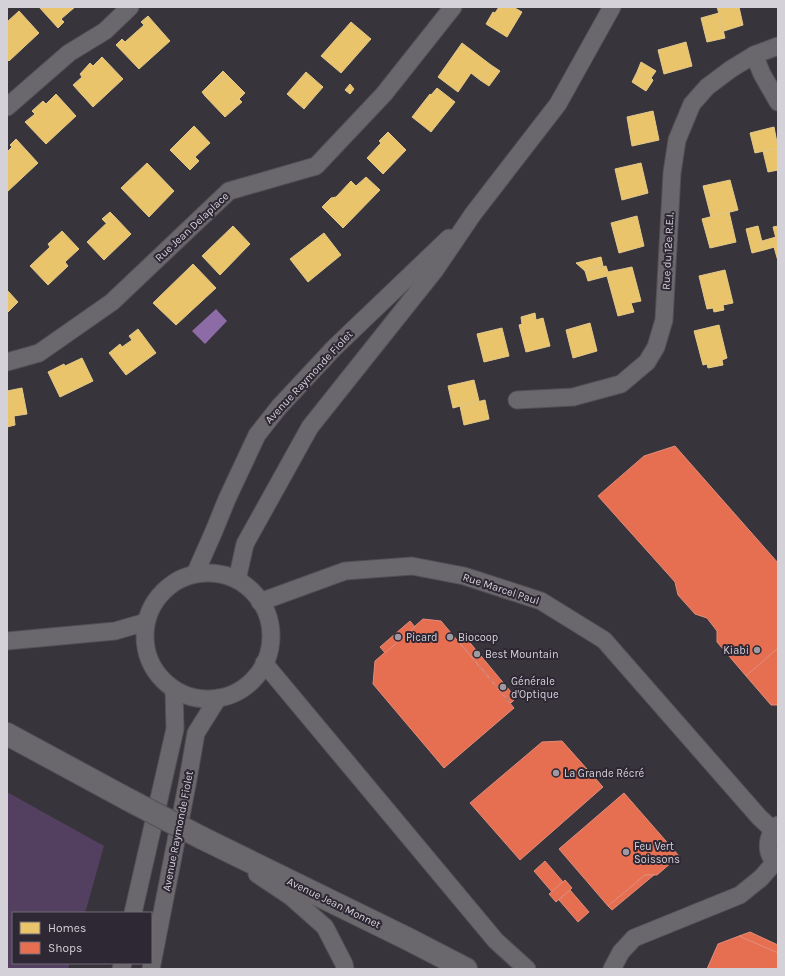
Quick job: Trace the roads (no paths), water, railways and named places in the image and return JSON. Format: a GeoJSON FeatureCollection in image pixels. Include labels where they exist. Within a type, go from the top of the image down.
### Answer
{"type":"FeatureCollection","features":[{"type":"Feature","properties":{"kind":"main road","name":"Avenue Jean Monnet"},"geometry":{"type":"LineString","coordinates":[[7,734],[202,838],[408,938],[466,969]]}},
{"type":"Feature","properties":{"kind":"street"},"geometry":{"type":"LineString","coordinates":[[7,106],[69,53],[105,31],[130,7]]}},
{"type":"Feature","properties":{"kind":"street","name":"Rue Jean Delaplace"},"geometry":{"type":"LineString","coordinates":[[7,362],[40,353],[112,302],[229,191],[316,166],[384,94],[453,7]]}},
{"type":"Feature","properties":{"kind":"street","name":"Avenue Raymonde Fiolet"},"geometry":{"type":"LineString","coordinates":[[237,580],[245,544],[310,427],[435,270],[473,214],[558,104],[612,7]]}},
{"type":"Feature","properties":{"kind":"street","name":"Rue du 12e R.E.I."},"geometry":{"type":"LineString","coordinates":[[517,400],[573,398],[621,384],[647,362],[656,347],[664,320],[672,173],[677,140],[692,104],[707,87],[731,68],[754,55],[778,46]]}},
{"type":"Feature","properties":{"kind":"street"},"geometry":{"type":"LineString","coordinates":[[754,55],[762,74],[778,102]]}},
{"type":"Feature","properties":{"kind":"street","name":"Avenue Raymonde Fiolet"},"geometry":{"type":"LineString","coordinates":[[195,574],[227,499],[257,435],[279,407],[334,348],[473,214]]}},
{"type":"Feature","properties":{"kind":"street","name":"Rue Marcel Paul"},"geometry":{"type":"LineString","coordinates":[[260,602],[345,571],[412,566],[464,576],[541,601],[604,640],[754,811],[775,828]]}},
{"type":"Feature","properties":{"kind":"street"},"geometry":{"type":"LineString","coordinates":[[195,574],[224,574],[237,580],[250,590],[260,602],[267,616],[270,632],[269,648],[264,663],[256,676],[245,686],[232,694],[218,698],[203,698],[188,695],[174,689],[159,676],[150,660],[145,641],[146,622],[152,606],[163,591],[178,580],[195,574]]}},
{"type":"Feature","properties":{"kind":"street"},"geometry":{"type":"LineString","coordinates":[[7,641],[115,631],[146,622]]}},
{"type":"Feature","properties":{"kind":"street"},"geometry":{"type":"LineString","coordinates":[[264,663],[496,941],[527,969]]}},
{"type":"Feature","properties":{"kind":"street"},"geometry":{"type":"LineString","coordinates":[[135,909],[175,729],[174,689]]}},
{"type":"Feature","properties":{"kind":"street","name":"Avenue Raymonde Fiolet"},"geometry":{"type":"LineString","coordinates":[[152,964],[196,732],[218,698]]}},
{"type":"Feature","properties":{"kind":"street"},"geometry":{"type":"LineString","coordinates":[[612,969],[621,952],[634,938],[740,895],[761,878],[777,863],[770,855],[768,847],[769,838],[775,828]]}},
{"type":"Feature","properties":{"kind":"street"},"geometry":{"type":"LineString","coordinates":[[202,838],[290,896],[325,927],[344,964],[344,969]]}},
{"type":"Feature","properties":{"kind":"place","name":"Picard"},"geometry":{"type":"Point","coordinates":[398,637]}},
{"type":"Feature","properties":{"kind":"place","name":"Biocoop"},"geometry":{"type":"Point","coordinates":[450,637]}},
{"type":"Feature","properties":{"kind":"place","name":"Kiabi"},"geometry":{"type":"Point","coordinates":[757,650]}},
{"type":"Feature","properties":{"kind":"place","name":"Best Mountain"},"geometry":{"type":"Point","coordinates":[477,654]}},
{"type":"Feature","properties":{"kind":"place","name":"Générale d'Optique"},"geometry":{"type":"Point","coordinates":[503,687]}},
{"type":"Feature","properties":{"kind":"place","name":"La Grande Récré"},"geometry":{"type":"Point","coordinates":[556,773]}},
{"type":"Feature","properties":{"kind":"place","name":"Feu Vert Soissons"},"geometry":{"type":"Point","coordinates":[626,852]}}]}
